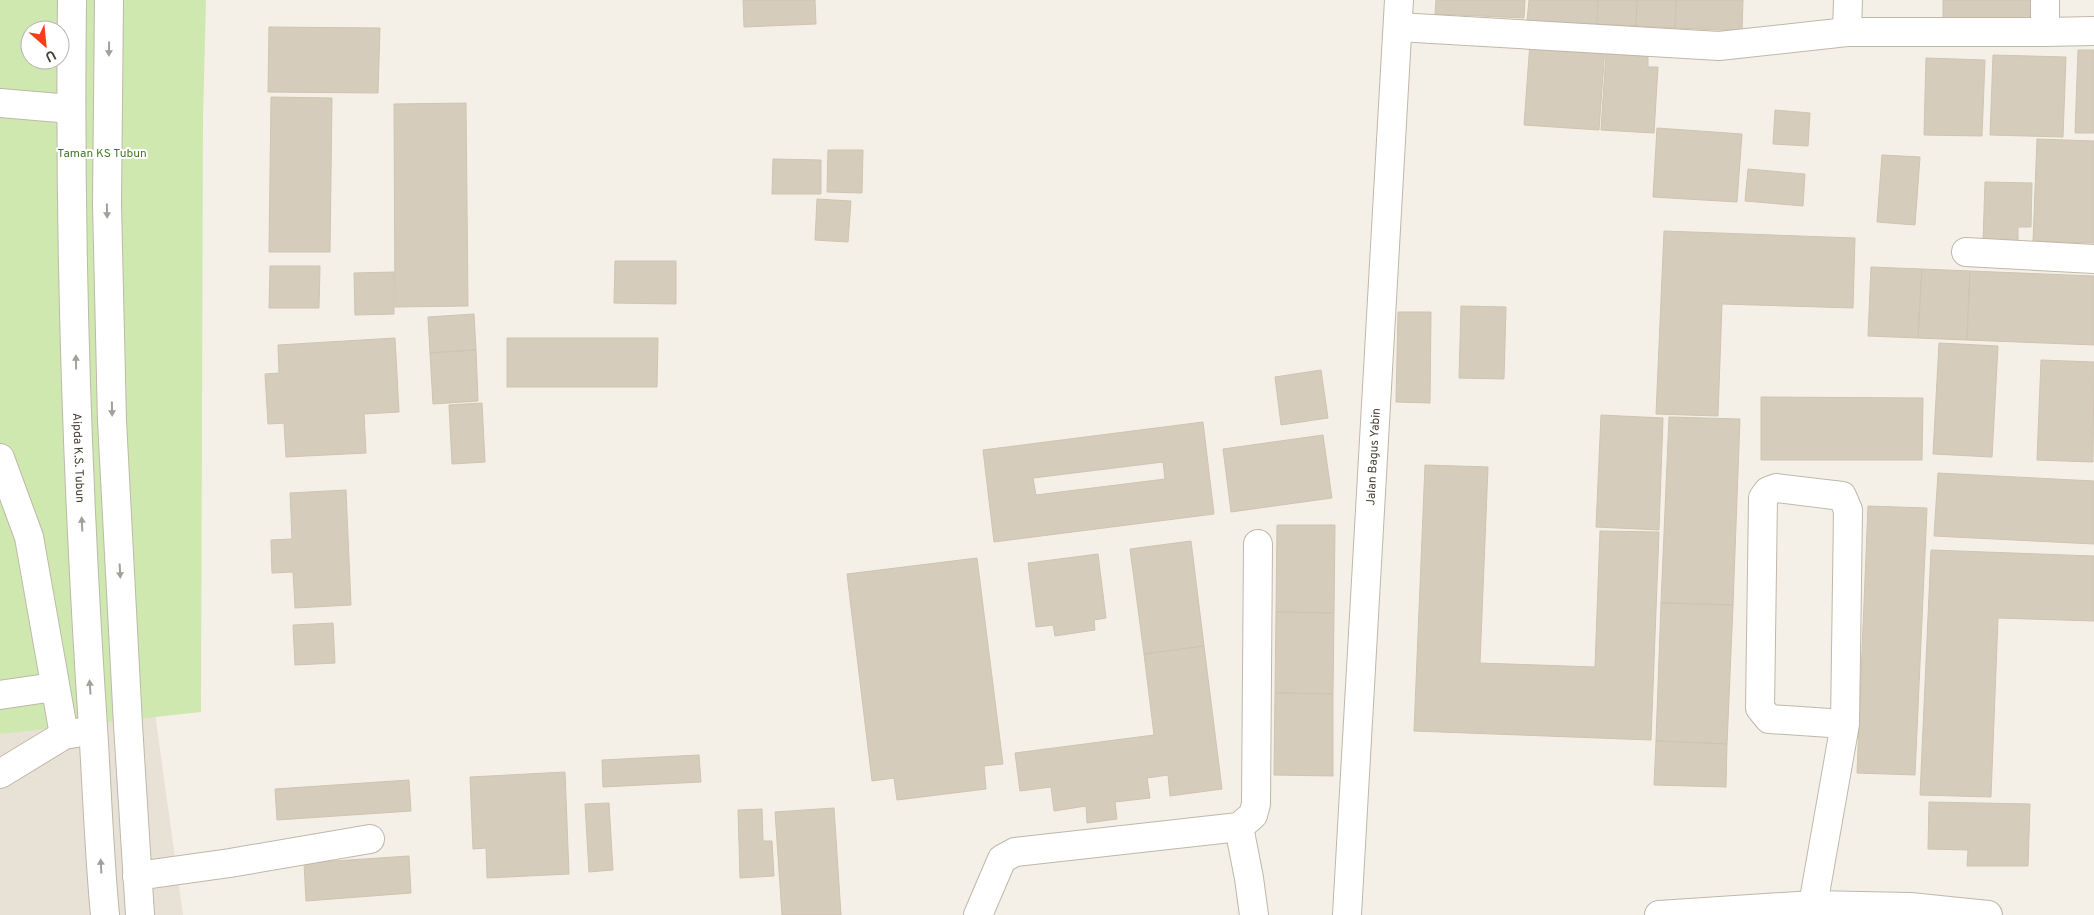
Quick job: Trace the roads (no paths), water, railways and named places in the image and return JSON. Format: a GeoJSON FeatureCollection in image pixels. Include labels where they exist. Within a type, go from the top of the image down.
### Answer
{"type":"FeatureCollection","features":[{"type":"Feature","properties":{"kind":"street","name":"Aipda K.S. Tubun"},"geometry":{"type":"LineString","coordinates":[[72,0],[71,204],[77,423],[105,915]]}},
{"type":"Feature","properties":{"kind":"street"},"geometry":{"type":"LineString","coordinates":[[109,0],[107,204],[112,421],[140,915]]}},
{"type":"Feature","properties":{"kind":"street","name":"Jalan Bagus Yabin"},"geometry":{"type":"LineString","coordinates":[[1347,915],[1399,0]]}},
{"type":"Feature","properties":{"kind":"street"},"geometry":{"type":"LineString","coordinates":[[1847,32],[1848,0]]}},
{"type":"Feature","properties":{"kind":"street"},"geometry":{"type":"LineString","coordinates":[[2045,0],[2045,32]]}},
{"type":"Feature","properties":{"kind":"street"},"geometry":{"type":"LineString","coordinates":[[1398,27],[1719,46],[1847,32],[2094,31]]}},
{"type":"Feature","properties":{"kind":"street"},"geometry":{"type":"LineString","coordinates":[[0,103],[71,110]]}},
{"type":"Feature","properties":{"kind":"street"},"geometry":{"type":"LineString","coordinates":[[1966,252],[2094,259]]}},
{"type":"Feature","properties":{"kind":"street"},"geometry":{"type":"LineString","coordinates":[[0,458],[29,537],[64,735]]}},
{"type":"Feature","properties":{"kind":"street"},"geometry":{"type":"LineString","coordinates":[[1813,905],[1845,724],[1848,510],[1842,496],[1776,488],[1768,491],[1763,498],[1760,708],[1769,719],[1845,724]]}},
{"type":"Feature","properties":{"kind":"street"},"geometry":{"type":"LineString","coordinates":[[978,915],[1002,859],[1015,852],[1238,828],[1253,815],[1256,804],[1258,544]]}},
{"type":"Feature","properties":{"kind":"street"},"geometry":{"type":"LineString","coordinates":[[0,696],[54,687]]}},
{"type":"Feature","properties":{"kind":"street"},"geometry":{"type":"LineString","coordinates":[[0,774],[64,735],[128,724]]}},
{"type":"Feature","properties":{"kind":"street"},"geometry":{"type":"LineString","coordinates":[[1238,828],[1249,878],[1254,915]]}},
{"type":"Feature","properties":{"kind":"street"},"geometry":{"type":"LineString","coordinates":[[137,876],[370,840]]}},
{"type":"Feature","properties":{"kind":"street"},"geometry":{"type":"LineString","coordinates":[[1659,915],[1813,905],[1910,907],[1988,915]]}},
{"type":"Feature","properties":{"kind":"park label","name":"Taman KS Tubun"},"geometry":{"type":"Point","coordinates":[102,153]}}]}
